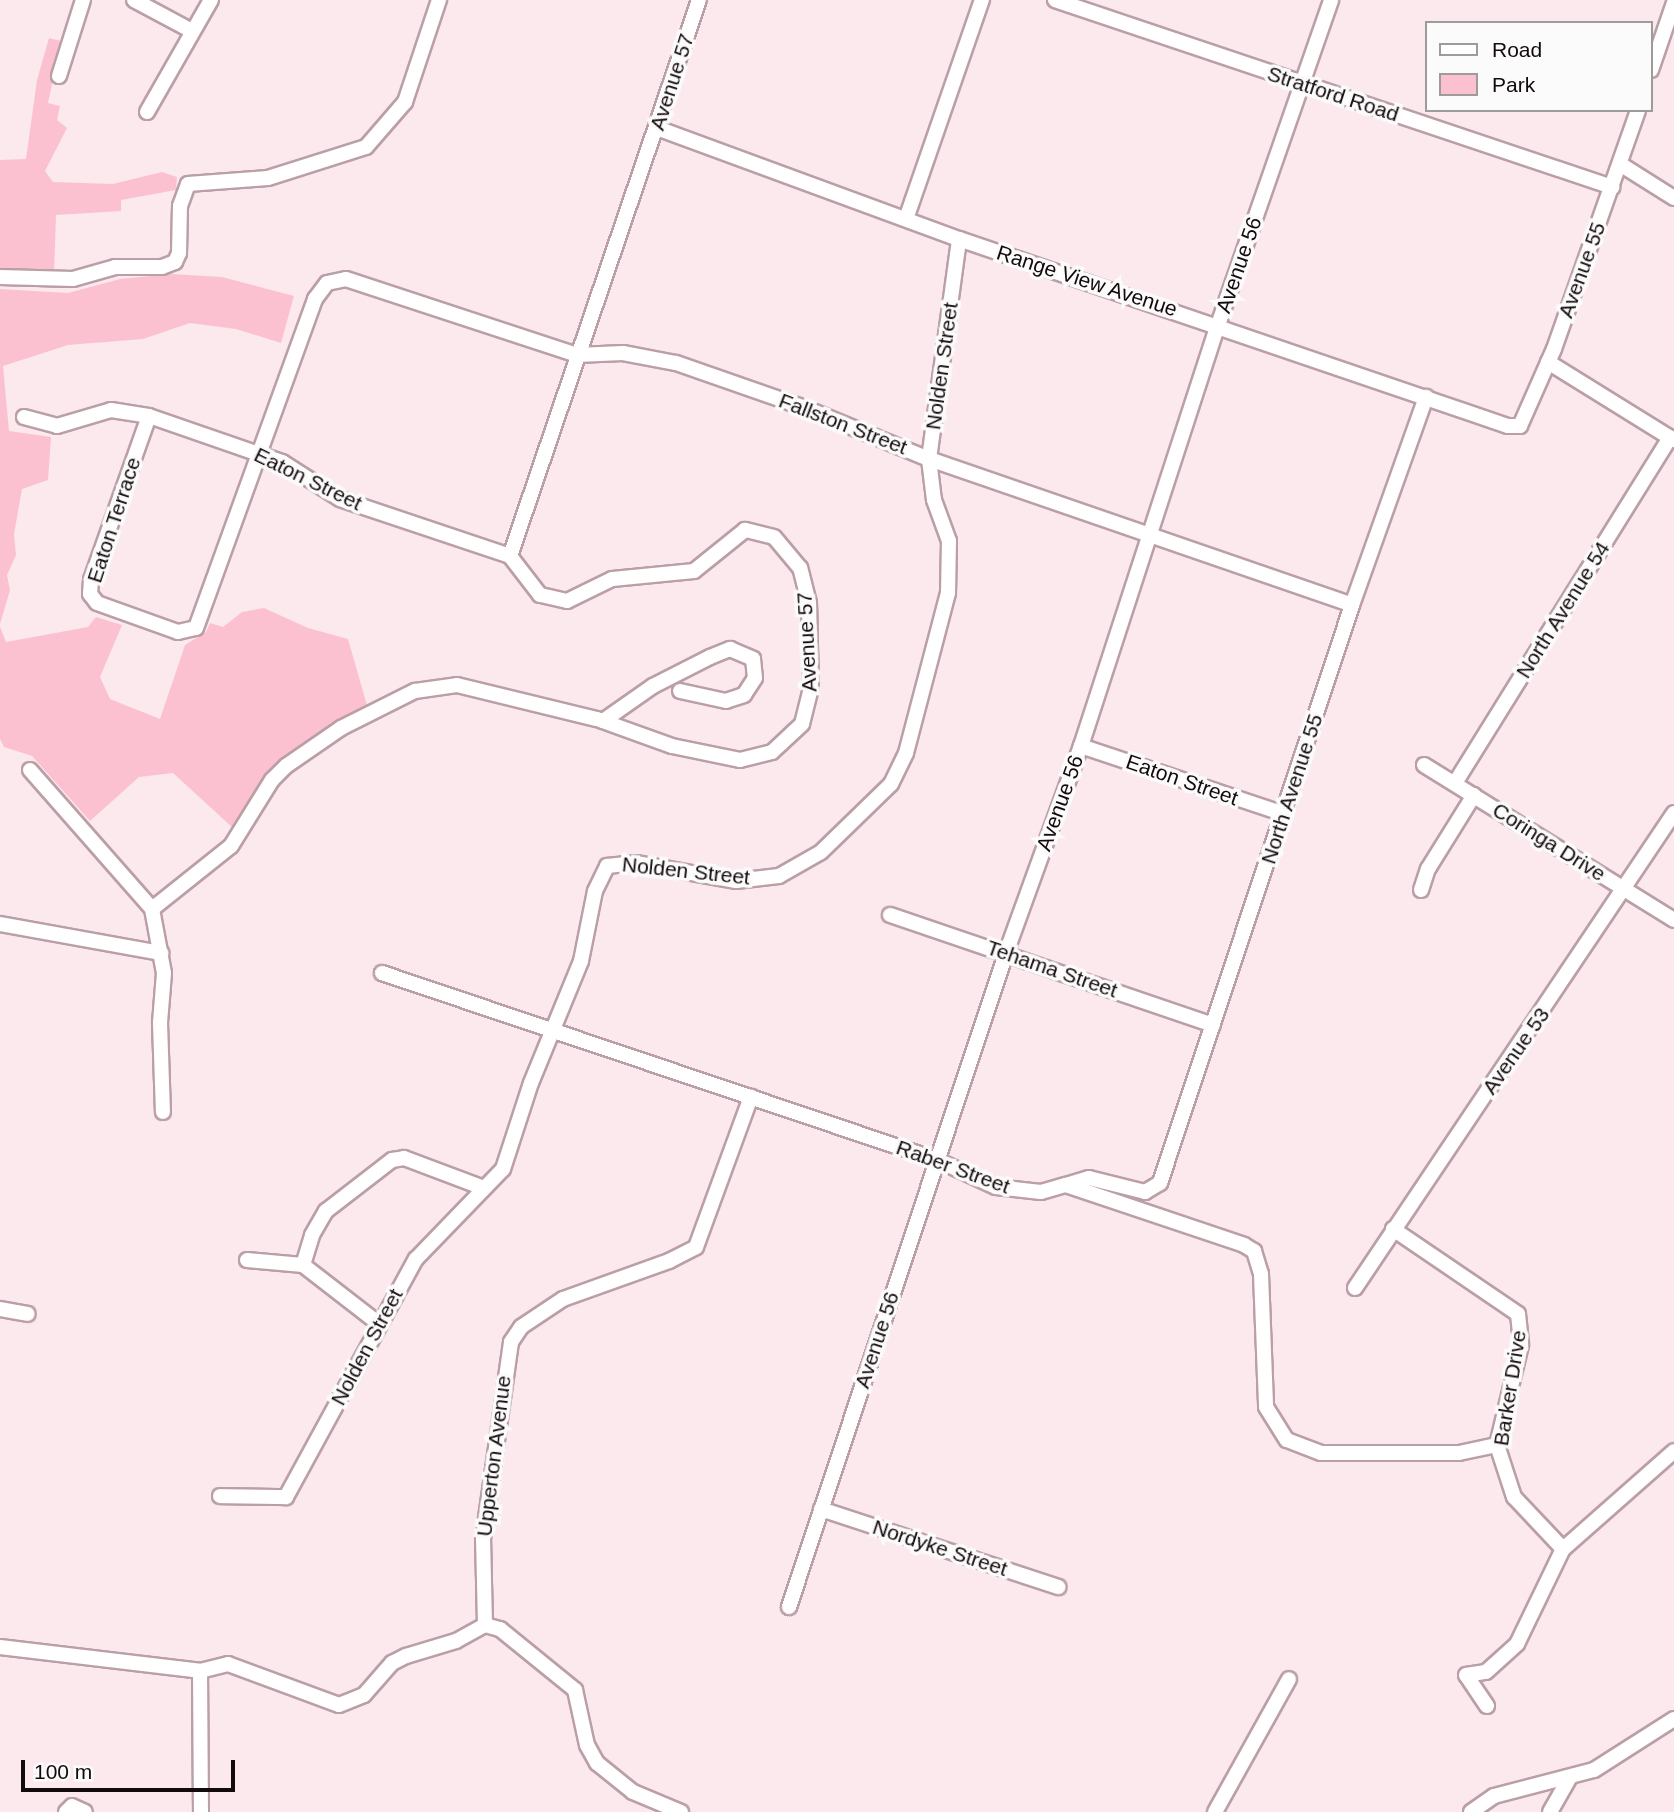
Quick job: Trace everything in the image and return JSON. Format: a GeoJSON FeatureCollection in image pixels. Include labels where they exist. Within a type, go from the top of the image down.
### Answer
{"type":"FeatureCollection","features":[{"type":"Feature","properties":{"kind":"street"},"geometry":{"type":"LineString","coordinates":[[59,76],[83,0]]}},
{"type":"Feature","properties":{"kind":"street"},"geometry":{"type":"LineString","coordinates":[[134,0],[192,31]]}},
{"type":"Feature","properties":{"kind":"street"},"geometry":{"type":"LineString","coordinates":[[147,112],[211,0]]}},
{"type":"Feature","properties":{"kind":"street"},"geometry":{"type":"LineString","coordinates":[[0,277],[73,279],[115,267],[162,267],[175,262],[179,253],[180,206],[188,184],[268,178],[366,147],[405,102],[439,0]]}},
{"type":"Feature","properties":{"kind":"street","name":"Avenue 57"},"geometry":{"type":"LineString","coordinates":[[152,909],[231,846],[272,780],[295,759],[341,728],[415,691],[457,685],[603,722],[672,746],[740,760],[772,752],[802,724],[809,706],[809,603],[800,568],[774,537],[745,530],[694,571],[633,574],[592,587],[579,598],[554,600],[540,595],[510,556],[699,0]]}},
{"type":"Feature","properties":{"kind":"street"},"geometry":{"type":"LineString","coordinates":[[906,219],[982,0]]}},
{"type":"Feature","properties":{"kind":"street","name":"Stratford Road"},"geometry":{"type":"LineString","coordinates":[[1055,0],[1612,187]]}},
{"type":"Feature","properties":{"kind":"street","name":"Avenue 56"},"geometry":{"type":"LineString","coordinates":[[789,1607],[1006,953],[1081,746],[1218,325],[1331,0]]}},
{"type":"Feature","properties":{"kind":"street"},"geometry":{"type":"LineString","coordinates":[[1653,64],[1674,3]]}},
{"type":"Feature","properties":{"kind":"street","name":"Avenue 55"},"geometry":{"type":"LineString","coordinates":[[1520,426],[1548,362],[1637,112]]}},
{"type":"Feature","properties":{"kind":"street","name":"Range View Avenue"},"geometry":{"type":"LineString","coordinates":[[657,128],[959,239],[1218,325],[1508,426],[1520,426]]}},
{"type":"Feature","properties":{"kind":"street"},"geometry":{"type":"LineString","coordinates":[[1620,164],[1674,198]]}},
{"type":"Feature","properties":{"kind":"street","name":"Nolden Street"},"geometry":{"type":"LineString","coordinates":[[220,1496],[286,1497],[416,1259],[503,1169],[531,1083],[556,1030],[583,953],[600,874],[607,866],[636,863],[736,881],[779,876],[821,852],[891,785],[906,752],[948,593],[949,541],[934,500],[929,459],[959,239]]}},
{"type":"Feature","properties":{"kind":"street","name":"Fallston Street"},"geometry":{"type":"LineString","coordinates":[[259,454],[315,299],[327,283],[346,279],[577,355],[623,353],[676,363],[805,408],[929,459],[1352,605]]}},
{"type":"Feature","properties":{"kind":"street"},"geometry":{"type":"LineString","coordinates":[[1548,362],[1672,439]]}},
{"type":"Feature","properties":{"kind":"street","name":"North Avenue 55"},"geometry":{"type":"LineString","coordinates":[[1066,1185],[1089,1178],[1145,1192],[1160,1183],[1352,605],[1426,397]]}},
{"type":"Feature","properties":{"kind":"street","name":"Eaton Street"},"geometry":{"type":"LineString","coordinates":[[24,417],[57,426],[111,410],[149,416],[299,470],[340,499],[510,556]]}},
{"type":"Feature","properties":{"kind":"street","name":"Eaton Terrace"},"geometry":{"type":"LineString","coordinates":[[149,416],[90,580],[90,594],[97,603],[178,632],[196,628],[259,454]]}},
{"type":"Feature","properties":{"kind":"street","name":"North Avenue 54"},"geometry":{"type":"LineString","coordinates":[[1455,783],[1672,439]]}},
{"type":"Feature","properties":{"kind":"street"},"geometry":{"type":"LineString","coordinates":[[603,722],[638,695],[710,657],[730,649],[753,659],[755,678],[744,695],[726,701],[680,691]]}},
{"type":"Feature","properties":{"kind":"street","name":"Eaton Street"},"geometry":{"type":"LineString","coordinates":[[1081,746],[1284,814]]}},
{"type":"Feature","properties":{"kind":"street","name":"Coringa Drive"},"geometry":{"type":"LineString","coordinates":[[1424,765],[1674,920]]}},
{"type":"Feature","properties":{"kind":"street"},"geometry":{"type":"LineString","coordinates":[[30,769],[152,909],[161,953],[163,1112]]}},
{"type":"Feature","properties":{"kind":"street"},"geometry":{"type":"LineString","coordinates":[[1421,890],[1428,869],[1474,795]]}},
{"type":"Feature","properties":{"kind":"street","name":"Avenue 53"},"geometry":{"type":"LineString","coordinates":[[1355,1288],[1626,890],[1674,813]]}},
{"type":"Feature","properties":{"kind":"street","name":"Tehama Street"},"geometry":{"type":"LineString","coordinates":[[890,915],[1213,1025]]}},
{"type":"Feature","properties":{"kind":"street"},"geometry":{"type":"LineString","coordinates":[[0,924],[161,953]]}},
{"type":"Feature","properties":{"kind":"street","name":"Raber Street"},"geometry":{"type":"LineString","coordinates":[[382,973],[937,1160],[996,1187],[1020,1192],[1066,1185],[1254,1251],[1261,1274],[1266,1407],[1287,1440],[1302,1449],[1321,1453],[1459,1453],[1497,1445]]}},
{"type":"Feature","properties":{"kind":"street","name":"Upperton Avenue"},"geometry":{"type":"LineString","coordinates":[[485,1625],[483,1539],[511,1342],[522,1327],[562,1299],[617,1276],[670,1261],[696,1247],[751,1097]]}},
{"type":"Feature","properties":{"kind":"street"},"geometry":{"type":"LineString","coordinates":[[303,1265],[312,1235],[326,1211],[378,1168],[404,1158],[484,1188]]}},
{"type":"Feature","properties":{"kind":"street","name":"Barker Drive"},"geometry":{"type":"LineString","coordinates":[[1394,1229],[1518,1314],[1521,1345],[1497,1445],[1514,1497],[1563,1549]]}},
{"type":"Feature","properties":{"kind":"street"},"geometry":{"type":"LineString","coordinates":[[247,1260],[303,1265],[379,1324]]}},
{"type":"Feature","properties":{"kind":"street"},"geometry":{"type":"LineString","coordinates":[[0,1309],[28,1314]]}},
{"type":"Feature","properties":{"kind":"street"},"geometry":{"type":"LineString","coordinates":[[1487,1706],[1466,1675],[1486,1672],[1517,1644],[1563,1549],[1674,1451]]}},
{"type":"Feature","properties":{"kind":"street","name":"Nordyke Street"},"geometry":{"type":"LineString","coordinates":[[821,1509],[1058,1587]]}},
{"type":"Feature","properties":{"kind":"street"},"geometry":{"type":"LineString","coordinates":[[0,1647],[200,1671],[228,1664],[339,1705],[364,1695],[392,1663],[456,1641],[485,1625],[500,1629],[575,1690],[587,1745],[597,1763],[634,1792],[681,1812]]}},
{"type":"Feature","properties":{"kind":"street"},"geometry":{"type":"LineString","coordinates":[[200,1671],[201,1812]]}},
{"type":"Feature","properties":{"kind":"street"},"geometry":{"type":"LineString","coordinates":[[1216,1812],[1289,1679]]}},
{"type":"Feature","properties":{"kind":"street"},"geometry":{"type":"LineString","coordinates":[[1471,1812],[1494,1796],[1570,1777],[1602,1765],[1674,1719]]}},
{"type":"Feature","properties":{"kind":"street"},"geometry":{"type":"LineString","coordinates":[[1550,1812],[1570,1777]]}},
{"type":"Feature","properties":{"kind":"street"},"geometry":{"type":"LineString","coordinates":[[66,1812],[72,1806],[85,1812]]}},
{"type":"Feature","properties":{"kind":"green space"},"geometry":{"type":"Polygon","coordinates":[[[49,38],[61,41],[48,103],[60,106],[57,120],[67,128],[45,171],[53,182],[113,184],[162,172],[177,177],[176,190],[121,200],[121,211],[56,215],[54,275],[0,272],[0,160],[26,159],[37,80],[49,38]]]}},
{"type":"Feature","properties":{"kind":"green space"},"geometry":{"type":"Polygon","coordinates":[[[171,274],[222,277],[294,296],[281,343],[236,329],[190,323],[143,339],[68,345],[3,366],[9,431],[51,437],[48,480],[22,489],[14,534],[16,555],[7,575],[10,590],[0,624],[0,289],[68,293],[120,279],[171,274]]]}},
{"type":"Feature","properties":{"kind":"green space"},"geometry":{"type":"Polygon","coordinates":[[[264,608],[308,628],[348,639],[368,709],[302,747],[233,828],[173,773],[139,777],[90,821],[32,756],[4,747],[0,739],[0,627],[6,642],[88,627],[96,617],[122,625],[100,677],[110,699],[160,719],[185,645],[206,632],[210,623],[223,627],[242,612],[264,608]]]}}]}
